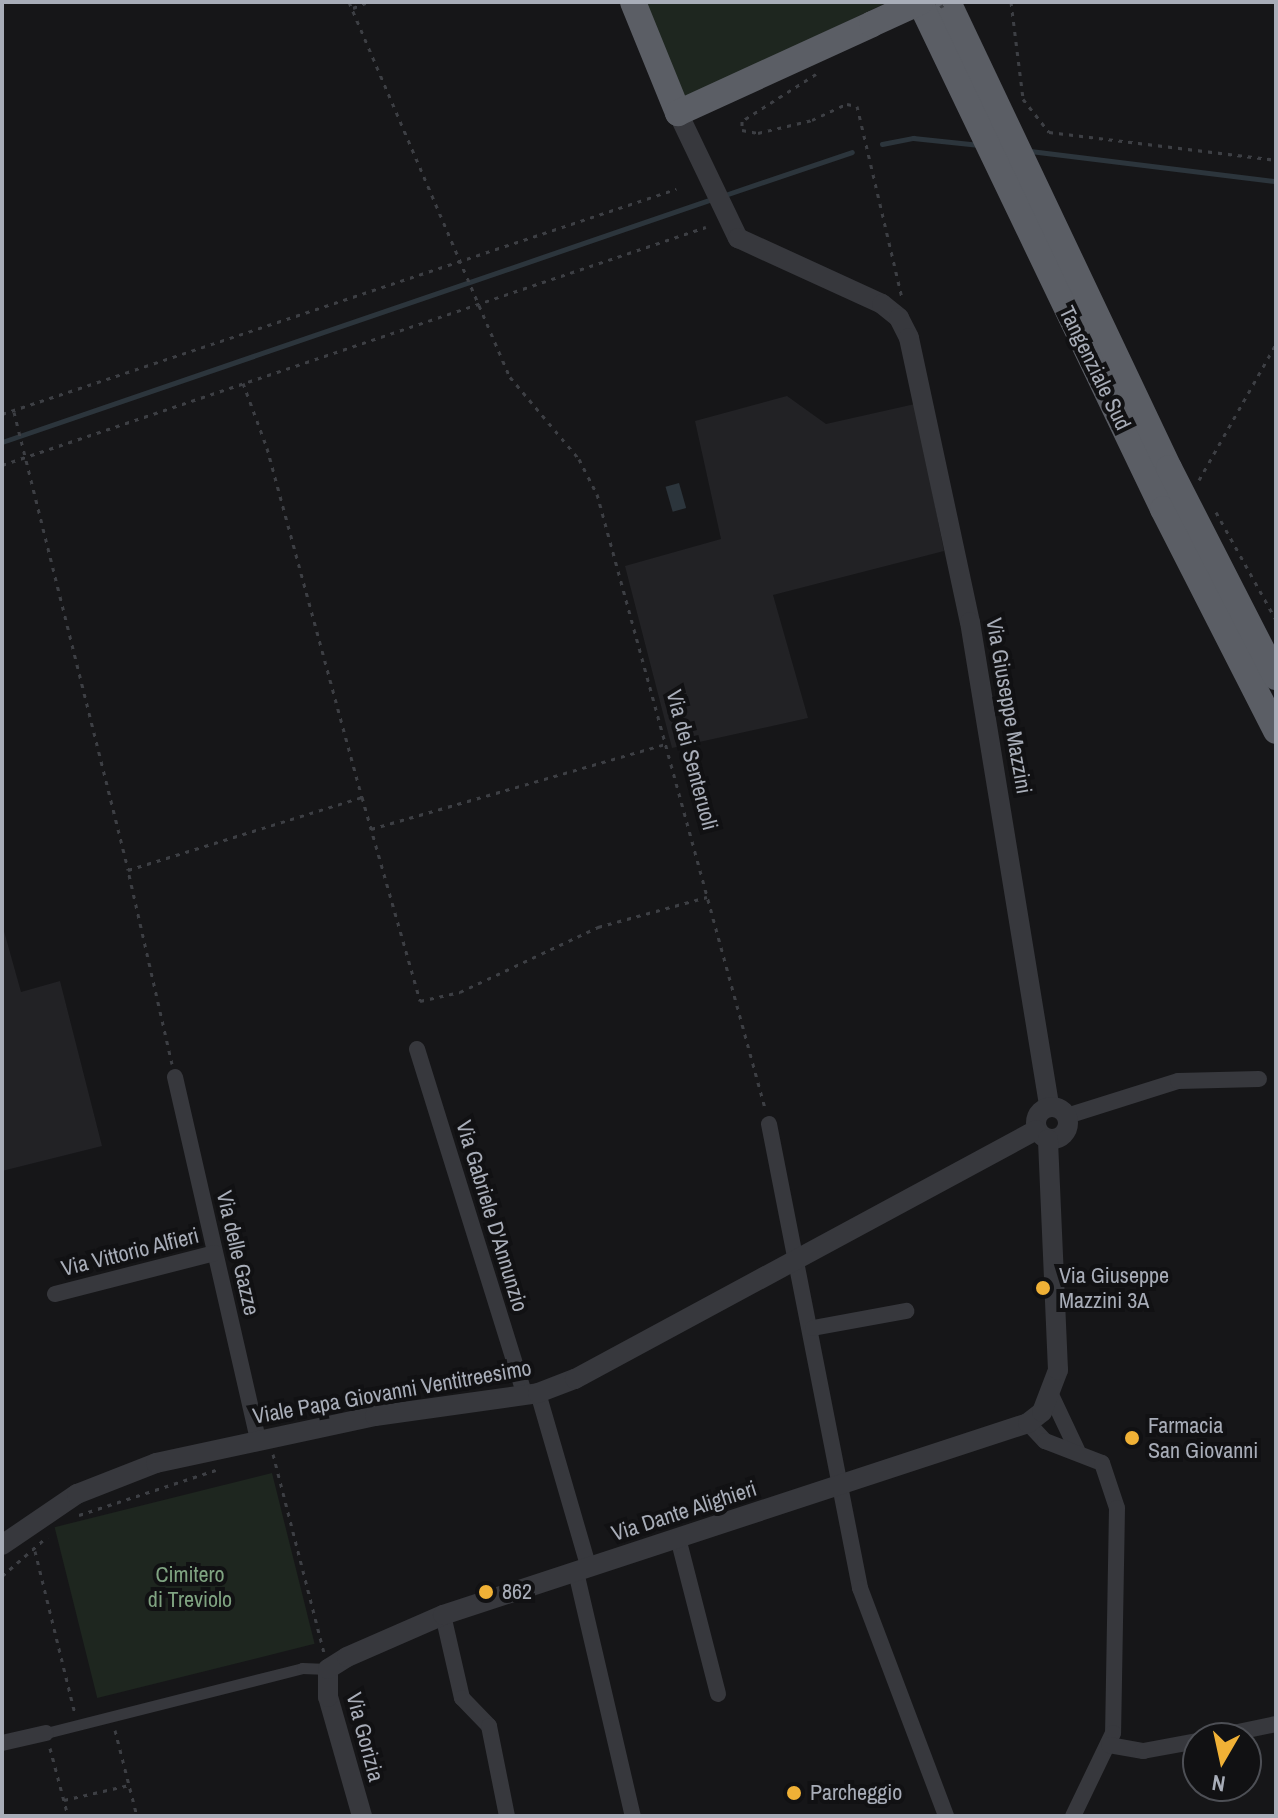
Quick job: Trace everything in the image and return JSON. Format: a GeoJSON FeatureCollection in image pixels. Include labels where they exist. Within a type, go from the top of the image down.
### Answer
{"type":"FeatureCollection","features":[{"type":"Feature","properties":{"kind":"highway"},"geometry":{"type":"LineString","coordinates":[[633,2],[678,113],[918,2]]}},
{"type":"Feature","properties":{"kind":"highway","name":"Tangenziale Sud"},"geometry":{"type":"LineString","coordinates":[[918,2],[979,128],[1023,193],[1276,677]]}},
{"type":"Feature","properties":{"kind":"highway","name":"Tangenziale Sud"},"geometry":{"type":"LineString","coordinates":[[948,2],[1011,136],[1023,193],[1276,731]]}},
{"type":"Feature","properties":{"kind":"street","name":"Via Giuseppe Mazzini"},"geometry":{"type":"LineString","coordinates":[[678,113],[727,224],[748,246],[870,297],[899,318],[911,344],[970,622],[1058,1112]]}},
{"type":"Feature","properties":{"kind":"street","name":"Via Gabriele D'Annunzio"},"geometry":{"type":"LineString","coordinates":[[417,1049],[532,1395],[583,1570],[633,1816]]}},
{"type":"Feature","properties":{"kind":"street","name":"Via delle Gazze"},"geometry":{"type":"LineString","coordinates":[[175,1077],[258,1448]]}},
{"type":"Feature","properties":{"kind":"street"},"geometry":{"type":"LineString","coordinates":[[1077,1450],[1052,1397],[1058,1370],[1042,1134],[1038,1114],[1058,1112],[1178,1081],[1259,1079]]}},
{"type":"Feature","properties":{"kind":"street"},"geometry":{"type":"LineString","coordinates":[[1042,1134],[1062,1136],[1058,1112]]}},
{"type":"Feature","properties":{"kind":"street"},"geometry":{"type":"LineString","coordinates":[[769,1124],[813,1328],[836,1486],[860,1588],[946,1816]]}},
{"type":"Feature","properties":{"kind":"street","name":"Viale Papa Giovanni Ventitreesimo"},"geometry":{"type":"LineString","coordinates":[[2,1545],[77,1494],[156,1463],[258,1448],[532,1395],[575,1379],[796,1259],[1042,1134]]}},
{"type":"Feature","properties":{"kind":"street","name":"Via Vittorio Alfieri"},"geometry":{"type":"LineString","coordinates":[[55,1294],[215,1253]]}},
{"type":"Feature","properties":{"kind":"street"},"geometry":{"type":"LineString","coordinates":[[813,1328],[906,1311]]}},
{"type":"Feature","properties":{"kind":"street","name":"Via Dante Alighieri"},"geometry":{"type":"LineString","coordinates":[[328,1669],[443,1615],[1028,1423],[1052,1397]]}},
{"type":"Feature","properties":{"kind":"street"},"geometry":{"type":"LineString","coordinates":[[1028,1423],[1045,1441],[1077,1450],[1109,1474],[1117,1508],[1109,1745],[1080,1793],[1073,1816]]}},
{"type":"Feature","properties":{"kind":"street"},"geometry":{"type":"LineString","coordinates":[[678,1538],[718,1694]]}},
{"type":"Feature","properties":{"kind":"street"},"geometry":{"type":"LineString","coordinates":[[443,1615],[462,1698],[489,1726],[507,1816]]}},
{"type":"Feature","properties":{"kind":"street"},"geometry":{"type":"LineString","coordinates":[[2,1743],[112,1718],[302,1668],[328,1669]]}},
{"type":"Feature","properties":{"kind":"street","name":"Via Gorizia"},"geometry":{"type":"LineString","coordinates":[[328,1669],[328,1697],[362,1816]]}},
{"type":"Feature","properties":{"kind":"street"},"geometry":{"type":"LineString","coordinates":[[1109,1745],[1143,1751],[1182,1744]]}},
{"type":"Feature","properties":{"kind":"path","name":"Via dei Senteruoli"},"geometry":{"type":"LineString","coordinates":[[349,2],[475,304],[510,377],[579,459],[597,494],[769,1124]]}},
{"type":"Feature","properties":{"kind":"path"},"geometry":{"type":"LineString","coordinates":[[352,8],[368,2]]}},
{"type":"Feature","properties":{"kind":"path"},"geometry":{"type":"LineString","coordinates":[[1011,2],[1023,99],[1049,132],[1276,160]]}},
{"type":"Feature","properties":{"kind":"path"},"geometry":{"type":"LineString","coordinates":[[2,414],[676,189]]}},
{"type":"Feature","properties":{"kind":"path"},"geometry":{"type":"LineString","coordinates":[[2,465],[706,227]]}},
{"type":"Feature","properties":{"kind":"path"},"geometry":{"type":"LineString","coordinates":[[1199,481],[1276,344]]}},
{"type":"Feature","properties":{"kind":"path"},"geometry":{"type":"LineString","coordinates":[[243,383],[267,448],[420,1001],[460,992],[598,927],[707,897]]}},
{"type":"Feature","properties":{"kind":"path"},"geometry":{"type":"LineString","coordinates":[[14,410],[128,870],[175,1077]]}},
{"type":"Feature","properties":{"kind":"path"},"geometry":{"type":"LineString","coordinates":[[1215,509],[1276,620]]}},
{"type":"Feature","properties":{"kind":"path"},"geometry":{"type":"LineString","coordinates":[[371,829],[665,744]]}},
{"type":"Feature","properties":{"kind":"path"},"geometry":{"type":"LineString","coordinates":[[128,870],[362,797]]}},
{"type":"Feature","properties":{"kind":"path"},"geometry":{"type":"LineString","coordinates":[[258,1448],[273,1454],[328,1669]]}},
{"type":"Feature","properties":{"kind":"path"},"geometry":{"type":"LineString","coordinates":[[69,1519],[134,1493],[229,1466]]}},
{"type":"Feature","properties":{"kind":"path"},"geometry":{"type":"LineString","coordinates":[[2,1576],[35,1551],[49,1535]]}},
{"type":"Feature","properties":{"kind":"path"},"geometry":{"type":"LineString","coordinates":[[35,1551],[75,1713],[61,1717]]}},
{"type":"Feature","properties":{"kind":"path"},"geometry":{"type":"LineString","coordinates":[[112,1718],[137,1816]]}},
{"type":"Feature","properties":{"kind":"path"},"geometry":{"type":"LineString","coordinates":[[46,1733],[68,1816]]}},
{"type":"Feature","properties":{"kind":"path"},"geometry":{"type":"LineString","coordinates":[[64,1800],[129,1785]]}},
{"type":"Feature","properties":{"kind":"shaded area"},"geometry":{"type":"Polygon","coordinates":[[[787,396],[826,424],[915,404],[944,551],[773,595],[808,718],[672,748],[625,566],[721,539],[695,421],[787,396]]]}},
{"type":"Feature","properties":{"kind":"shaded area"},"geometry":{"type":"Polygon","coordinates":[[[679,483],[686,508],[673,512],[666,487],[679,483]]]}},
{"type":"Feature","properties":{"kind":"shaded area"},"geometry":{"type":"Polygon","coordinates":[[[2,924],[21,992],[60,981],[102,1146],[2,1171],[2,924]]]}},
{"type":"Feature","properties":{"kind":"green space"},"geometry":{"type":"Polygon","coordinates":[[[643,2],[888,2],[682,100],[643,2]]]}},
{"type":"Feature","properties":{"kind":"green space","name":"Cimitero di Treviolo"},"geometry":{"type":"Polygon","coordinates":[[[272,1473],[315,1644],[97,1698],[55,1527],[272,1473]]]}},
{"type":"Feature","properties":{"kind":"waterway"},"geometry":{"type":"LineString","coordinates":[[882,144],[913,138],[980,145]]}},
{"type":"Feature","properties":{"kind":"waterway"},"geometry":{"type":"LineString","coordinates":[[1030,151],[1276,181]]}},
{"type":"Feature","properties":{"kind":"waterway"},"geometry":{"type":"LineString","coordinates":[[722,196],[852,152]]}},
{"type":"Feature","properties":{"kind":"waterway"},"geometry":{"type":"LineString","coordinates":[[2,442],[712,199]]}},
{"type":"Feature","properties":{"kind":"place","name":"Via Giuseppe Mazzini 3A"},"geometry":{"type":"Point","coordinates":[1043,1288]}},
{"type":"Feature","properties":{"kind":"place","name":"Farmacia San Giovanni"},"geometry":{"type":"Point","coordinates":[1132,1438]}},
{"type":"Feature","properties":{"kind":"place","name":"862"},"geometry":{"type":"Point","coordinates":[486,1592]}},
{"type":"Feature","properties":{"kind":"place","name":"Parcheggio"},"geometry":{"type":"Point","coordinates":[794,1793]}}]}
